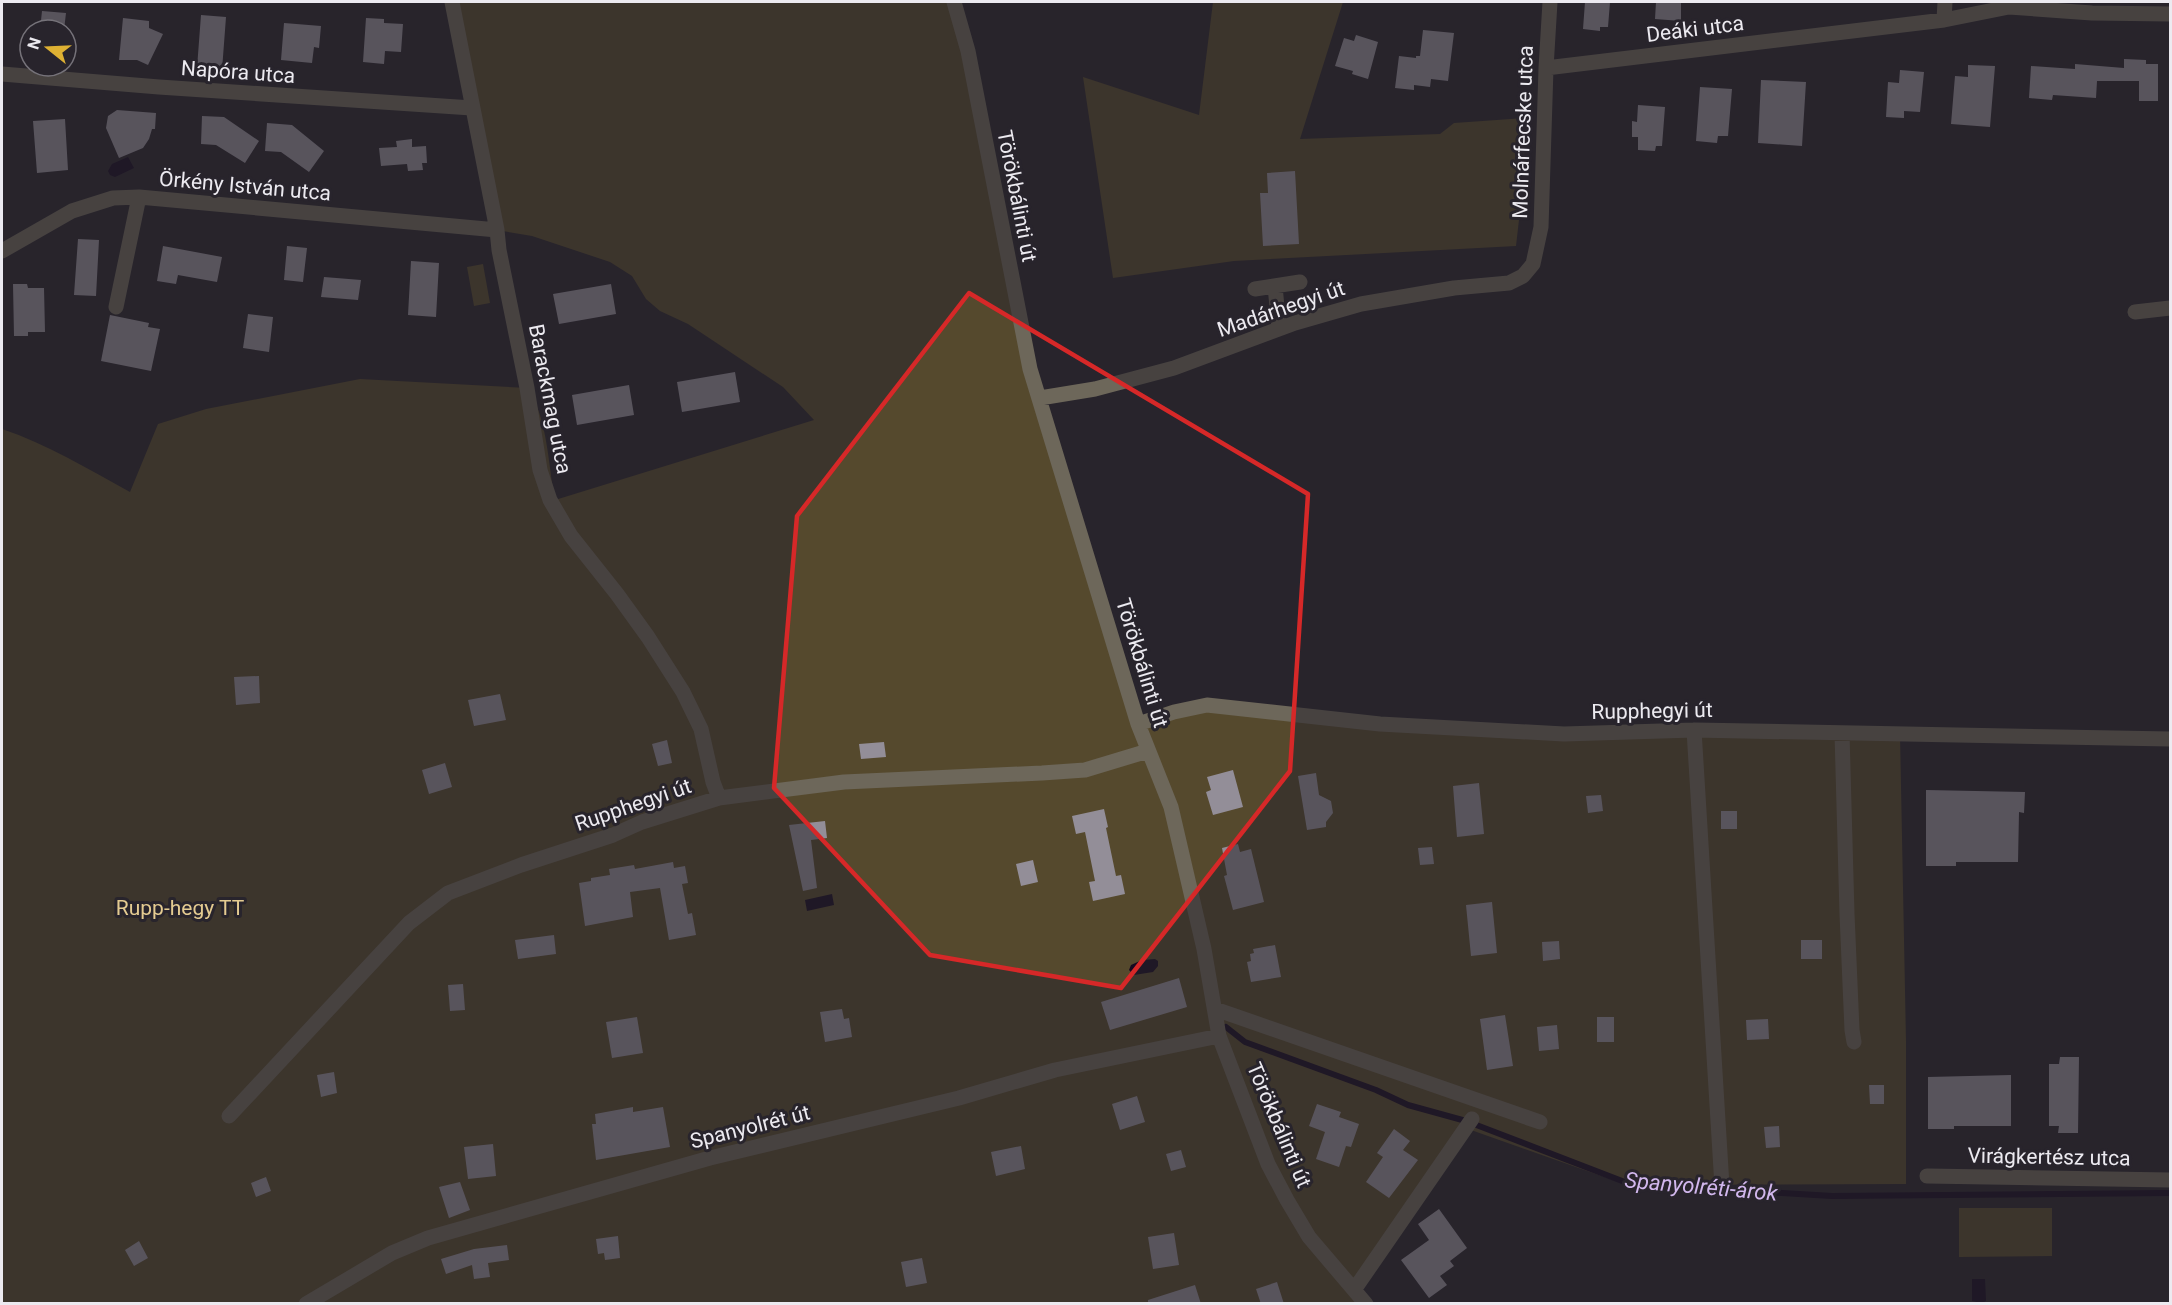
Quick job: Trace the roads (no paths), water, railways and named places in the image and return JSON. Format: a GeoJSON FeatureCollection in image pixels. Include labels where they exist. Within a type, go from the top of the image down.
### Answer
{"type":"FeatureCollection","features":[{"type":"Feature","properties":{"kind":"street","name":"Barackmag utca"},"geometry":{"type":"LineString","coordinates":[[452,2],[527,388],[537,454],[550,500],[570,537],[617,594],[683,692],[701,729],[719,798]]}},
{"type":"Feature","properties":{"kind":"street","name":"Törökbálinti út"},"geometry":{"type":"LineString","coordinates":[[954,2],[968,51],[1030,369],[1138,724],[1171,807],[1204,949],[1219,1036],[1268,1164],[1287,1200],[1309,1237],[1366,1304]]}},
{"type":"Feature","properties":{"kind":"street","name":"Molnárfecske utca"},"geometry":{"type":"LineString","coordinates":[[1533,264],[1540,227],[1550,2]]}},
{"type":"Feature","properties":{"kind":"street"},"geometry":{"type":"LineString","coordinates":[[1944,20],[1945,2]]}},
{"type":"Feature","properties":{"kind":"street","name":"Deáki utca"},"geometry":{"type":"LineString","coordinates":[[1546,68],[1944,20],[2009,7],[2092,13],[2170,14]]}},
{"type":"Feature","properties":{"kind":"street","name":"Napóra utca"},"geometry":{"type":"LineString","coordinates":[[2,74],[472,108]]}},
{"type":"Feature","properties":{"kind":"street"},"geometry":{"type":"LineString","coordinates":[[116,307],[140,197]]}},
{"type":"Feature","properties":{"kind":"street","name":"Örkény István utca"},"geometry":{"type":"LineString","coordinates":[[2,250],[72,211],[113,198],[140,197],[497,230]]}},
{"type":"Feature","properties":{"kind":"street","name":"Madárhegyi út"},"geometry":{"type":"LineString","coordinates":[[1040,398],[1095,389],[1174,368],[1279,328],[1361,304],[1454,288],[1509,283],[1523,276],[1533,264]]}},
{"type":"Feature","properties":{"kind":"street"},"geometry":{"type":"LineString","coordinates":[[1255,289],[1300,282]]}},
{"type":"Feature","properties":{"kind":"street"},"geometry":{"type":"LineString","coordinates":[[1275,286],[1279,328]]}},
{"type":"Feature","properties":{"kind":"street"},"geometry":{"type":"LineString","coordinates":[[2135,312],[2170,308]]}},
{"type":"Feature","properties":{"kind":"street","name":"Rupphegyi út"},"geometry":{"type":"LineString","coordinates":[[1138,724],[1174,712],[1207,705],[1380,724],[1564,734],[1694,730],[2170,739]]}},
{"type":"Feature","properties":{"kind":"street"},"geometry":{"type":"LineString","coordinates":[[1694,730],[1722,1186]]}},
{"type":"Feature","properties":{"kind":"street"},"geometry":{"type":"LineString","coordinates":[[1842,733],[1846,914],[1854,1042]]}},
{"type":"Feature","properties":{"kind":"street","name":"Rupphegyi út"},"geometry":{"type":"LineString","coordinates":[[230,1116],[409,923],[448,893],[520,865],[613,835],[642,822],[719,798],[844,782],[1085,770],[1148,751]]}},
{"type":"Feature","properties":{"kind":"street"},"geometry":{"type":"LineString","coordinates":[[1215,1009],[1540,1122]]}},
{"type":"Feature","properties":{"kind":"street","name":"Spanyolrét út"},"geometry":{"type":"LineString","coordinates":[[306,1304],[393,1253],[428,1238],[710,1158],[906,1111],[1055,1070],[1219,1036]]}},
{"type":"Feature","properties":{"kind":"street"},"geometry":{"type":"LineString","coordinates":[[1354,1290],[1469,1123]]}},
{"type":"Feature","properties":{"kind":"street","name":"Virágkertész utca"},"geometry":{"type":"LineString","coordinates":[[1927,1176],[2170,1180]]}},
{"type":"Feature","properties":{"kind":"waterway","name":"Spanyolréti-árok"},"geometry":{"type":"LineString","coordinates":[[1226,1027],[1245,1042],[1376,1090],[1408,1105],[1466,1121],[1630,1184],[1832,1196],[2170,1193]]}},
{"type":"Feature","properties":{"kind":"park label","name":"Rupp-hegy TT"},"geometry":{"type":"Point","coordinates":[180,908]}}]}
